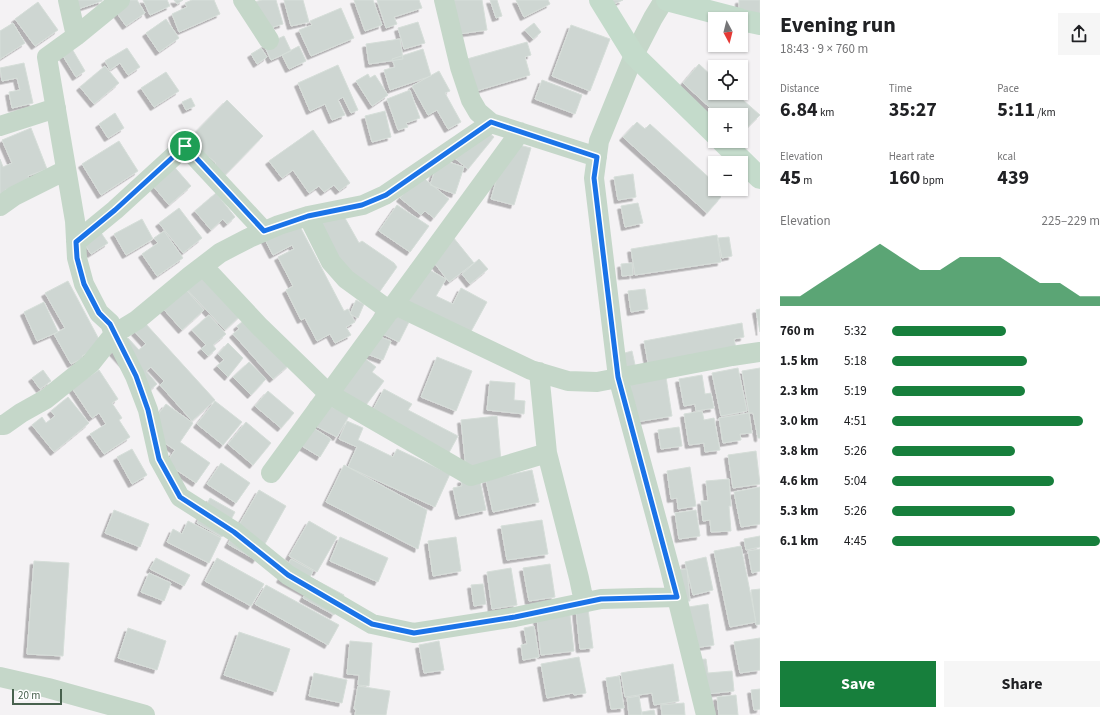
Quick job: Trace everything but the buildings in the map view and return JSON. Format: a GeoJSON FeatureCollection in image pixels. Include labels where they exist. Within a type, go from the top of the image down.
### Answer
{"type":"FeatureCollection","features":[{"type":"Feature","properties":{"kind":"street"},"geometry":{"type":"LineString","coordinates":[[68,0],[76,36]]}},
{"type":"Feature","properties":{"kind":"street"},"geometry":{"type":"LineString","coordinates":[[120,0],[76,36],[47,57],[75,221],[77,258],[84,284],[99,313],[110,324],[136,376],[148,410],[159,459],[180,497],[234,532],[288,575],[372,624],[414,633],[515,617],[601,599],[677,597]]}},
{"type":"Feature","properties":{"kind":"street"},"geometry":{"type":"LineString","coordinates":[[243,0],[269,40]]}},
{"type":"Feature","properties":{"kind":"street"},"geometry":{"type":"LineString","coordinates":[[444,0],[460,67],[471,100],[478,112],[491,122],[597,157]]}},
{"type":"Feature","properties":{"kind":"street"},"geometry":{"type":"LineString","coordinates":[[600,0],[634,55],[708,127]]}},
{"type":"Feature","properties":{"kind":"street"},"geometry":{"type":"LineString","coordinates":[[706,715],[677,597],[618,377],[594,178],[599,140],[634,55],[653,18],[665,0],[712,12]]}},
{"type":"Feature","properties":{"kind":"street"},"geometry":{"type":"LineString","coordinates":[[748,21],[760,24]]}},
{"type":"Feature","properties":{"kind":"street"},"geometry":{"type":"LineString","coordinates":[[0,126],[56,108]]}},
{"type":"Feature","properties":{"kind":"street"},"geometry":{"type":"LineString","coordinates":[[0,425],[4,425],[52,394],[92,363],[114,334],[137,320],[220,253],[264,231],[308,216],[362,205],[386,195],[491,122]]}},
{"type":"Feature","properties":{"kind":"street"},"geometry":{"type":"LineString","coordinates":[[271,473],[520,132]]}},
{"type":"Feature","properties":{"kind":"street"},"geometry":{"type":"LineString","coordinates":[[76,242],[115,210],[185,146],[264,231]]}},
{"type":"Feature","properties":{"kind":"street"},"geometry":{"type":"LineString","coordinates":[[729,148],[760,178]]}},
{"type":"Feature","properties":{"kind":"street"},"geometry":{"type":"LineString","coordinates":[[0,206],[14,196],[66,170]]}},
{"type":"Feature","properties":{"kind":"street"},"geometry":{"type":"LineString","coordinates":[[308,216],[331,262],[346,279],[392,308],[531,370],[568,381],[598,382],[618,377],[760,352]]}},
{"type":"Feature","properties":{"kind":"street"},"geometry":{"type":"LineString","coordinates":[[203,266],[260,327],[329,394],[471,476],[547,453]]}},
{"type":"Feature","properties":{"kind":"street"},"geometry":{"type":"LineString","coordinates":[[540,372],[547,453],[584,602]]}},
{"type":"Feature","properties":{"kind":"street"},"geometry":{"type":"LineString","coordinates":[[0,677],[48,688],[145,715]]}},
{"type":"Feature","properties":{"kind":"route"},"geometry":{"type":"LineString","coordinates":[[491,122],[597,157],[594,178],[618,377],[677,597],[601,599],[515,617],[414,633],[372,624],[288,575],[234,532],[180,497],[159,459],[148,410],[136,376],[110,324],[99,313],[84,284],[77,258],[76,242],[115,210],[185,146],[264,231],[308,216],[362,205],[386,195],[491,122]]}}]}
